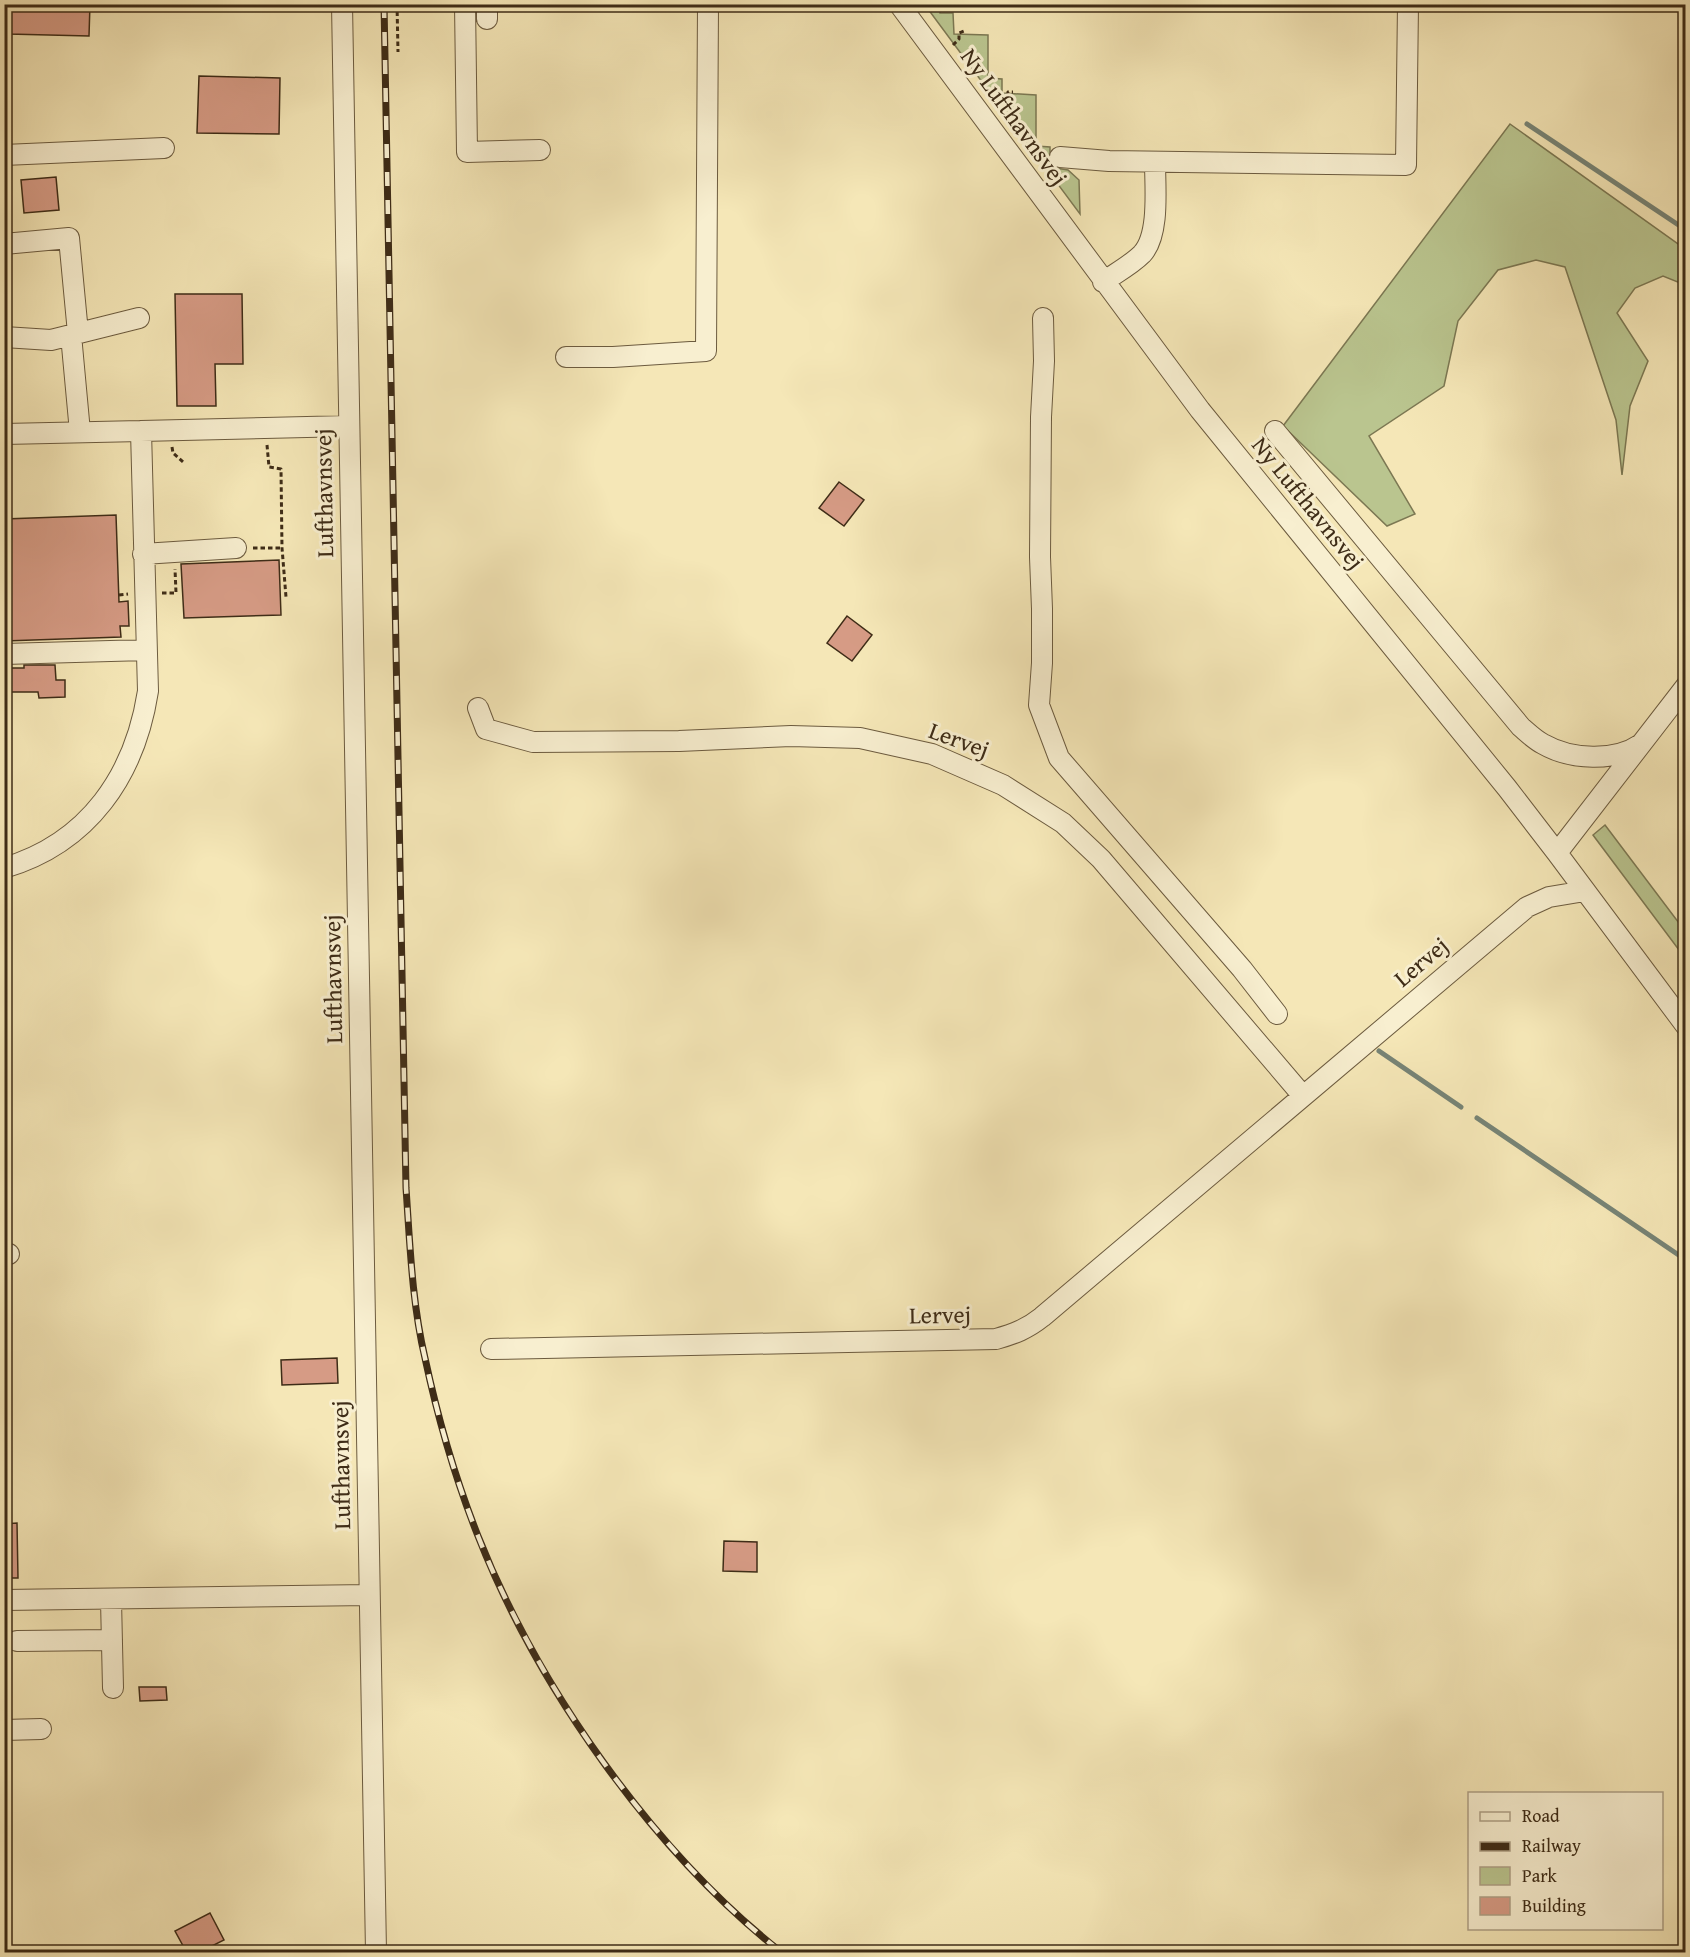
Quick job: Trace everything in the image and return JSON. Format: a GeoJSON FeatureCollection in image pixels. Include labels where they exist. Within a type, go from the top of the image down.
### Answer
{"type":"FeatureCollection","features":[{"type":"Feature","properties":{"kind":"street"},"geometry":{"type":"LineString","coordinates":[[465,4],[467,152],[540,150]]}},
{"type":"Feature","properties":{"kind":"street"},"geometry":{"type":"LineString","coordinates":[[566,357],[613,357],[706,351],[708,4]]}},
{"type":"Feature","properties":{"kind":"street","name":"Ny Lufthavnsvej"},"geometry":{"type":"LineString","coordinates":[[899,4],[1200,410],[1557,853],[1686,1026]]}},
{"type":"Feature","properties":{"kind":"street"},"geometry":{"type":"LineString","coordinates":[[1060,157],[1110,161],[1406,165],[1408,4]]}},
{"type":"Feature","properties":{"kind":"street","name":"Lufthavnsvej"},"geometry":{"type":"LineString","coordinates":[[342,11],[376,1953]]}},
{"type":"Feature","properties":{"kind":"street"},"geometry":{"type":"LineString","coordinates":[[4,155],[164,148]]}},
{"type":"Feature","properties":{"kind":"street"},"geometry":{"type":"LineString","coordinates":[[1103,282],[1142,254],[1150,242],[1154,222],[1155,162]]}},
{"type":"Feature","properties":{"kind":"street"},"geometry":{"type":"LineString","coordinates":[[4,244],[69,238],[80,432]]}},
{"type":"Feature","properties":{"kind":"street"},"geometry":{"type":"LineString","coordinates":[[4,337],[51,340],[139,318]]}},
{"type":"Feature","properties":{"kind":"street"},"geometry":{"type":"LineString","coordinates":[[1043,318],[1040,557],[1042,641],[1039,705],[1059,758],[1242,969],[1277,1014]]}},
{"type":"Feature","properties":{"kind":"street"},"geometry":{"type":"LineString","coordinates":[[4,434],[349,426]]}},
{"type":"Feature","properties":{"kind":"street"},"geometry":{"type":"LineString","coordinates":[[1275,431],[1521,727],[1542,744],[1564,753],[1593,756],[1621,754],[1641,744]]}},
{"type":"Feature","properties":{"kind":"street"},"geometry":{"type":"LineString","coordinates":[[4,868],[45,853],[66,840],[100,805],[117,782],[137,741],[144,718],[148,691],[141,432]]}},
{"type":"Feature","properties":{"kind":"street"},"geometry":{"type":"LineString","coordinates":[[143,554],[236,548]]}},
{"type":"Feature","properties":{"kind":"street"},"geometry":{"type":"LineString","coordinates":[[4,654],[146,650]]}},
{"type":"Feature","properties":{"kind":"street"},"geometry":{"type":"LineString","coordinates":[[1557,853],[1686,686]]}},
{"type":"Feature","properties":{"kind":"street","name":"Lervej"},"geometry":{"type":"LineString","coordinates":[[478,708],[486,729],[533,742],[679,741],[791,736],[860,738],[932,754],[1003,784],[1063,824],[1101,859],[1303,1096]]}},
{"type":"Feature","properties":{"kind":"street","name":"Lervej"},"geometry":{"type":"LineString","coordinates":[[491,1349],[996,1340],[1017,1334],[1028,1329],[1527,907],[1549,897],[1585,891]]}},
{"type":"Feature","properties":{"kind":"street"},"geometry":{"type":"LineString","coordinates":[[4,1600],[369,1595]]}},
{"type":"Feature","properties":{"kind":"street"},"geometry":{"type":"LineString","coordinates":[[111,1600],[113,1688]]}},
{"type":"Feature","properties":{"kind":"street"},"geometry":{"type":"LineString","coordinates":[[17,1641],[112,1640]]}},
{"type":"Feature","properties":{"kind":"street"},"geometry":{"type":"LineString","coordinates":[[4,1730],[41,1730]]}},
{"type":"Feature","properties":{"kind":"path"},"geometry":{"type":"LineString","coordinates":[[397,4],[398,52]]}},
{"type":"Feature","properties":{"kind":"path"},"geometry":{"type":"LineString","coordinates":[[984,120],[1007,100],[1008,92],[1013,92]]}},
{"type":"Feature","properties":{"kind":"path"},"geometry":{"type":"LineString","coordinates":[[266,427],[269,467],[281,469],[282,548],[286,597]]}},
{"type":"Feature","properties":{"kind":"path"},"geometry":{"type":"LineString","coordinates":[[236,548],[282,548]]}},
{"type":"Feature","properties":{"kind":"green space"},"geometry":{"type":"Polygon","coordinates":[[[925,5],[940,5],[940,13],[953,13],[954,34],[988,35],[988,78],[1002,79],[1002,93],[1036,95],[1036,146],[1050,147],[1050,167],[1068,170],[1079,180],[1080,214],[925,5]]]}},
{"type":"Feature","properties":{"kind":"green space"},"geometry":{"type":"Polygon","coordinates":[[[1510,124],[1685,249],[1685,285],[1663,276],[1635,288],[1617,313],[1648,361],[1630,406],[1622,475],[1616,420],[1565,267],[1536,260],[1498,270],[1458,321],[1444,386],[1369,436],[1415,514],[1387,526],[1283,426],[1510,124]]]}},
{"type":"Feature","properties":{"kind":"green space"},"geometry":{"type":"Polygon","coordinates":[[[1605,825],[1685,931],[1685,958],[1593,835],[1605,825]]]}},
{"type":"Feature","properties":{"kind":"building"},"geometry":{"type":"Polygon","coordinates":[[[9,4],[90,4],[89,36],[8,34],[9,4]]]}},
{"type":"Feature","properties":{"kind":"building"},"geometry":{"type":"Polygon","coordinates":[[[199,76],[280,78],[279,134],[197,133],[199,76]]]}},
{"type":"Feature","properties":{"kind":"building"},"geometry":{"type":"Polygon","coordinates":[[[56,177],[59,210],[24,213],[21,180],[56,177]]]}},
{"type":"Feature","properties":{"kind":"building"},"geometry":{"type":"Polygon","coordinates":[[[175,294],[242,294],[243,364],[215,364],[216,406],[177,406],[175,294]]]}},
{"type":"Feature","properties":{"kind":"building"},"geometry":{"type":"Polygon","coordinates":[[[839,482],[864,500],[844,526],[819,508],[839,482]]]}},
{"type":"Feature","properties":{"kind":"building"},"geometry":{"type":"Polygon","coordinates":[[[116,515],[119,602],[128,601],[129,626],[120,626],[121,637],[4,641],[4,519],[116,515]]]}},
{"type":"Feature","properties":{"kind":"building"},"geometry":{"type":"Polygon","coordinates":[[[279,560],[281,615],[184,618],[181,564],[279,560]]]}},
{"type":"Feature","properties":{"kind":"building"},"geometry":{"type":"Polygon","coordinates":[[[847,616],[872,635],[852,661],[827,643],[847,616]]]}},
{"type":"Feature","properties":{"kind":"building"},"geometry":{"type":"Polygon","coordinates":[[[24,665],[55,665],[56,680],[65,680],[65,697],[39,698],[38,692],[4,692],[4,668],[24,668],[24,665]]]}},
{"type":"Feature","properties":{"kind":"building"},"geometry":{"type":"Polygon","coordinates":[[[337,1358],[338,1383],[282,1385],[281,1360],[337,1358]]]}},
{"type":"Feature","properties":{"kind":"building"},"geometry":{"type":"Polygon","coordinates":[[[17,1523],[18,1578],[4,1578],[4,1524],[17,1523]]]}},
{"type":"Feature","properties":{"kind":"building"},"geometry":{"type":"Polygon","coordinates":[[[724,1541],[757,1542],[757,1572],[723,1571],[724,1541]]]}},
{"type":"Feature","properties":{"kind":"building"},"geometry":{"type":"Polygon","coordinates":[[[139,1687],[166,1687],[167,1700],[140,1701],[139,1687]]]}},
{"type":"Feature","properties":{"kind":"building"},"geometry":{"type":"Polygon","coordinates":[[[210,1913],[224,1940],[198,1953],[187,1953],[175,1931],[210,1913]]]}},
{"type":"Feature","properties":{"kind":"waterway"},"geometry":{"type":"LineString","coordinates":[[1527,124],[1686,230]]}},
{"type":"Feature","properties":{"kind":"waterway"},"geometry":{"type":"LineString","coordinates":[[1379,1051],[1461,1107]]}},
{"type":"Feature","properties":{"kind":"waterway"},"geometry":{"type":"LineString","coordinates":[[1477,1118],[1686,1260]]}},
{"type":"Feature","properties":{"kind":"railway"},"geometry":{"type":"LineString","coordinates":[[384,4],[406,1188],[412,1274],[421,1337],[441,1426],[478,1536],[503,1593],[566,1708],[604,1763],[688,1866],[734,1911],[781,1952]]}}]}
